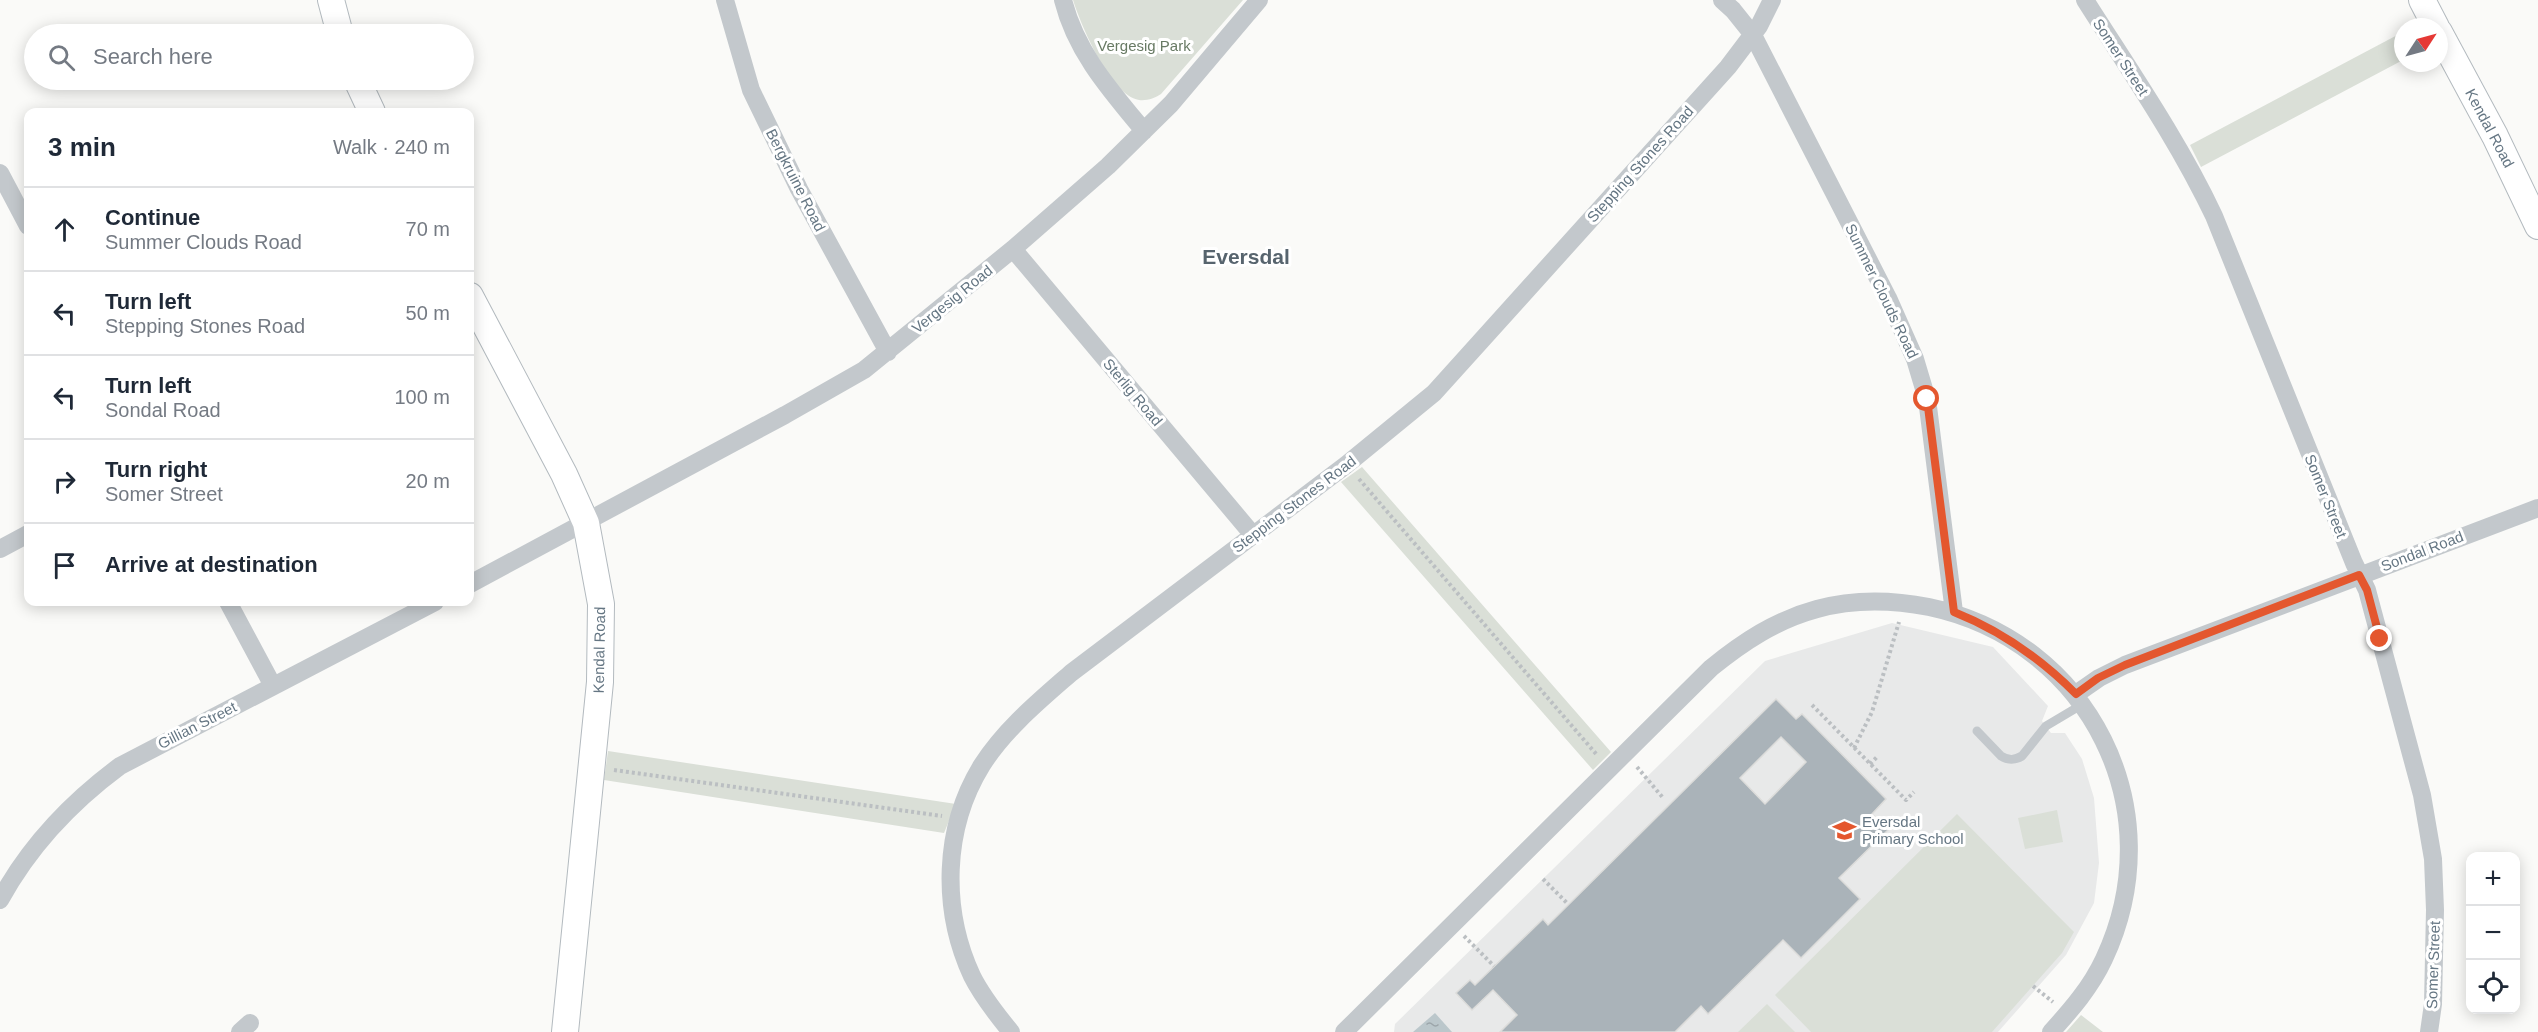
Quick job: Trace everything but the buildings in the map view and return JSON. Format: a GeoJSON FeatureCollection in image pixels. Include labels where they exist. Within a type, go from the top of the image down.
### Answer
{"type":"FeatureCollection","features":[{"type":"Feature","properties":{"kind":"street"},"geometry":{"type":"LineString","coordinates":[[331,0],[337,24]]}},
{"type":"Feature","properties":{"kind":"street","name":"Bergkruine Road"},"geometry":{"type":"LineString","coordinates":[[725,0],[751,90],[799,189],[888,352]]}},
{"type":"Feature","properties":{"kind":"street"},"geometry":{"type":"LineString","coordinates":[[1063,0],[1079,46],[1100,79],[1144,131]]}},
{"type":"Feature","properties":{"kind":"street","name":"Vergesig Road"},"geometry":{"type":"LineString","coordinates":[[586,523],[837,387],[888,352],[1013,249],[1108,166],[1171,104],[1259,0]]}},
{"type":"Feature","properties":{"kind":"street","name":"Summer Clouds Road"},"geometry":{"type":"LineString","coordinates":[[1722,0],[1733,10],[1753,36],[1888,298],[1916,359],[1927,399],[1954,612]]}},
{"type":"Feature","properties":{"kind":"street","name":"Stepping Stones Road"},"geometry":{"type":"LineString","coordinates":[[1011,1032],[993,1010],[973,976],[958,939],[951,900],[951,862],[958,818],[968,792],[983,764],[1034,705],[1071,673],[1346,465],[1434,393],[1728,66],[1753,36],[1772,0]]}},
{"type":"Feature","properties":{"kind":"street","name":"Somer Street"},"geometry":{"type":"LineString","coordinates":[[2085,0],[2196,178],[2367,590],[2422,795],[2433,860],[2435,909],[2433,1004],[2428,1032]]}},
{"type":"Feature","properties":{"kind":"street"},"geometry":{"type":"LineString","coordinates":[[2422,0],[2431,18]]}},
{"type":"Feature","properties":{"kind":"street","name":"Kendal Road"},"geometry":{"type":"LineString","coordinates":[[2448,49],[2500,146],[2538,226]]}},
{"type":"Feature","properties":{"kind":"street"},"geometry":{"type":"LineString","coordinates":[[362,90],[370,108]]}},
{"type":"Feature","properties":{"kind":"street"},"geometry":{"type":"LineString","coordinates":[[0,173],[24,218]]}},
{"type":"Feature","properties":{"kind":"street","name":"Sterlig Road"},"geometry":{"type":"LineString","coordinates":[[1013,249],[1253,535]]}},
{"type":"Feature","properties":{"kind":"street","name":"Kendal Road"},"geometry":{"type":"LineString","coordinates":[[474,304],[564,474],[586,523],[601,604],[602,639],[592,767],[565,1032]]}},
{"type":"Feature","properties":{"kind":"street","name":"Sondal Road"},"geometry":{"type":"LineString","coordinates":[[2080,699],[2098,678],[2125,665],[2538,508]]}},
{"type":"Feature","properties":{"kind":"street"},"geometry":{"type":"LineString","coordinates":[[474,582],[586,523]]}},
{"type":"Feature","properties":{"kind":"street"},"geometry":{"type":"LineString","coordinates":[[0,549],[24,536]]}},
{"type":"Feature","properties":{"kind":"street"},"geometry":{"type":"LineString","coordinates":[[1344,1032],[1711,668],[1738,646],[1790,618],[1818,609],[1855,602],[1904,603],[1954,612],[2002,634],[2040,659],[2080,699],[2106,747],[2122,794],[2129,841],[2127,883],[2118,921],[2103,961],[2076,1003],[2050,1032]]}},
{"type":"Feature","properties":{"kind":"street"},"geometry":{"type":"LineString","coordinates":[[230,606],[273,686]]}},
{"type":"Feature","properties":{"kind":"street","name":"Gillian Street"},"geometry":{"type":"LineString","coordinates":[[0,900],[14,874],[31,850],[55,822],[88,790],[139,756],[427,606]]}},
{"type":"Feature","properties":{"kind":"lane"},"geometry":{"type":"LineString","coordinates":[[1977,731],[2001,756],[2006,759],[2017,759],[2046,726],[2080,699]]}},
{"type":"Feature","properties":{"kind":"path"},"geometry":{"type":"LineString","coordinates":[[1346,465],[1600,758],[1605,755]]}},
{"type":"Feature","properties":{"kind":"path"},"geometry":{"type":"LineString","coordinates":[[1854,748],[1872,712],[1904,603]]}},
{"type":"Feature","properties":{"kind":"path"},"geometry":{"type":"LineString","coordinates":[[1812,705],[1906,800],[1914,792]]}},
{"type":"Feature","properties":{"kind":"path"},"geometry":{"type":"LineString","coordinates":[[1870,764],[1878,756]]}},
{"type":"Feature","properties":{"kind":"path"},"geometry":{"type":"LineString","coordinates":[[1633,762],[1664,799]]}},
{"type":"Feature","properties":{"kind":"path"},"geometry":{"type":"LineString","coordinates":[[592,767],[958,818]]}},
{"type":"Feature","properties":{"kind":"path"},"geometry":{"type":"LineString","coordinates":[[1543,879],[1568,904]]}},
{"type":"Feature","properties":{"kind":"path"},"geometry":{"type":"LineString","coordinates":[[1453,925],[1494,966]]}},
{"type":"Feature","properties":{"kind":"path"},"geometry":{"type":"LineString","coordinates":[[2033,986],[2046,997]]}},
{"type":"Feature","properties":{"kind":"shaded area","name":"Eversdal Primary School"},"geometry":{"type":"Polygon","coordinates":[[[1892,623],[1993,647],[2048,706],[2042,721],[2051,733],[2065,733],[2082,759],[2094,798],[2099,863],[2094,903],[2066,955],[1998,1032],[1394,1032],[1395,1024],[1765,661],[1892,623]]]}},
{"type":"Feature","properties":{"kind":"green space","name":"Vergesig Park"},"geometry":{"type":"Polygon","coordinates":[[[1073,0],[1243,0],[1161,94],[1151,99],[1139,100],[1128,95],[1107,73],[1090,41],[1073,0]]]}},
{"type":"Feature","properties":{"kind":"green space"},"geometry":{"type":"Polygon","coordinates":[[[2394,37],[2394,65],[2201,167],[2190,145],[2394,37]]]}},
{"type":"Feature","properties":{"kind":"green space"},"geometry":{"type":"Polygon","coordinates":[[[1362,467],[1611,752],[1593,770],[1341,482],[1362,467]]]}},
{"type":"Feature","properties":{"kind":"green space"},"geometry":{"type":"Polygon","coordinates":[[[608,751],[956,804],[944,833],[604,780],[608,751]]]}},
{"type":"Feature","properties":{"kind":"green space"},"geometry":{"type":"Polygon","coordinates":[[[2057,810],[2063,842],[2025,849],[2018,818],[2057,810]]]}},
{"type":"Feature","properties":{"kind":"green space"},"geometry":{"type":"Polygon","coordinates":[[[1957,814],[2074,932],[2062,953],[1992,1032],[1811,1032],[1775,995],[1957,814]]]}},
{"type":"Feature","properties":{"kind":"green space"},"geometry":{"type":"Polygon","coordinates":[[[1767,1004],[1795,1032],[1738,1032],[1767,1004]]]}},
{"type":"Feature","properties":{"kind":"green space"},"geometry":{"type":"Polygon","coordinates":[[[2081,1015],[2103,1032],[2066,1032],[2081,1015]]]}},
{"type":"Feature","properties":{"kind":"water"},"geometry":{"type":"Polygon","coordinates":[[[1435,1013],[1452,1032],[1413,1032],[1435,1013]]]}},
{"type":"Feature","properties":{"kind":"place","name":"Eversdal Primary School"},"geometry":{"type":"Point","coordinates":[1844,830]}},
{"type":"Feature","properties":{"kind":"district","name":"Eversdal"},"geometry":{"type":"Point","coordinates":[1246,256]}},
{"type":"Feature","properties":{"kind":"route"},"geometry":{"type":"LineString","coordinates":[[1927,399],[1954,612],[2002,634],[2040,659],[2076,694],[2098,678],[2125,665],[2359,575],[2367,590],[2380,639]]}}]}
